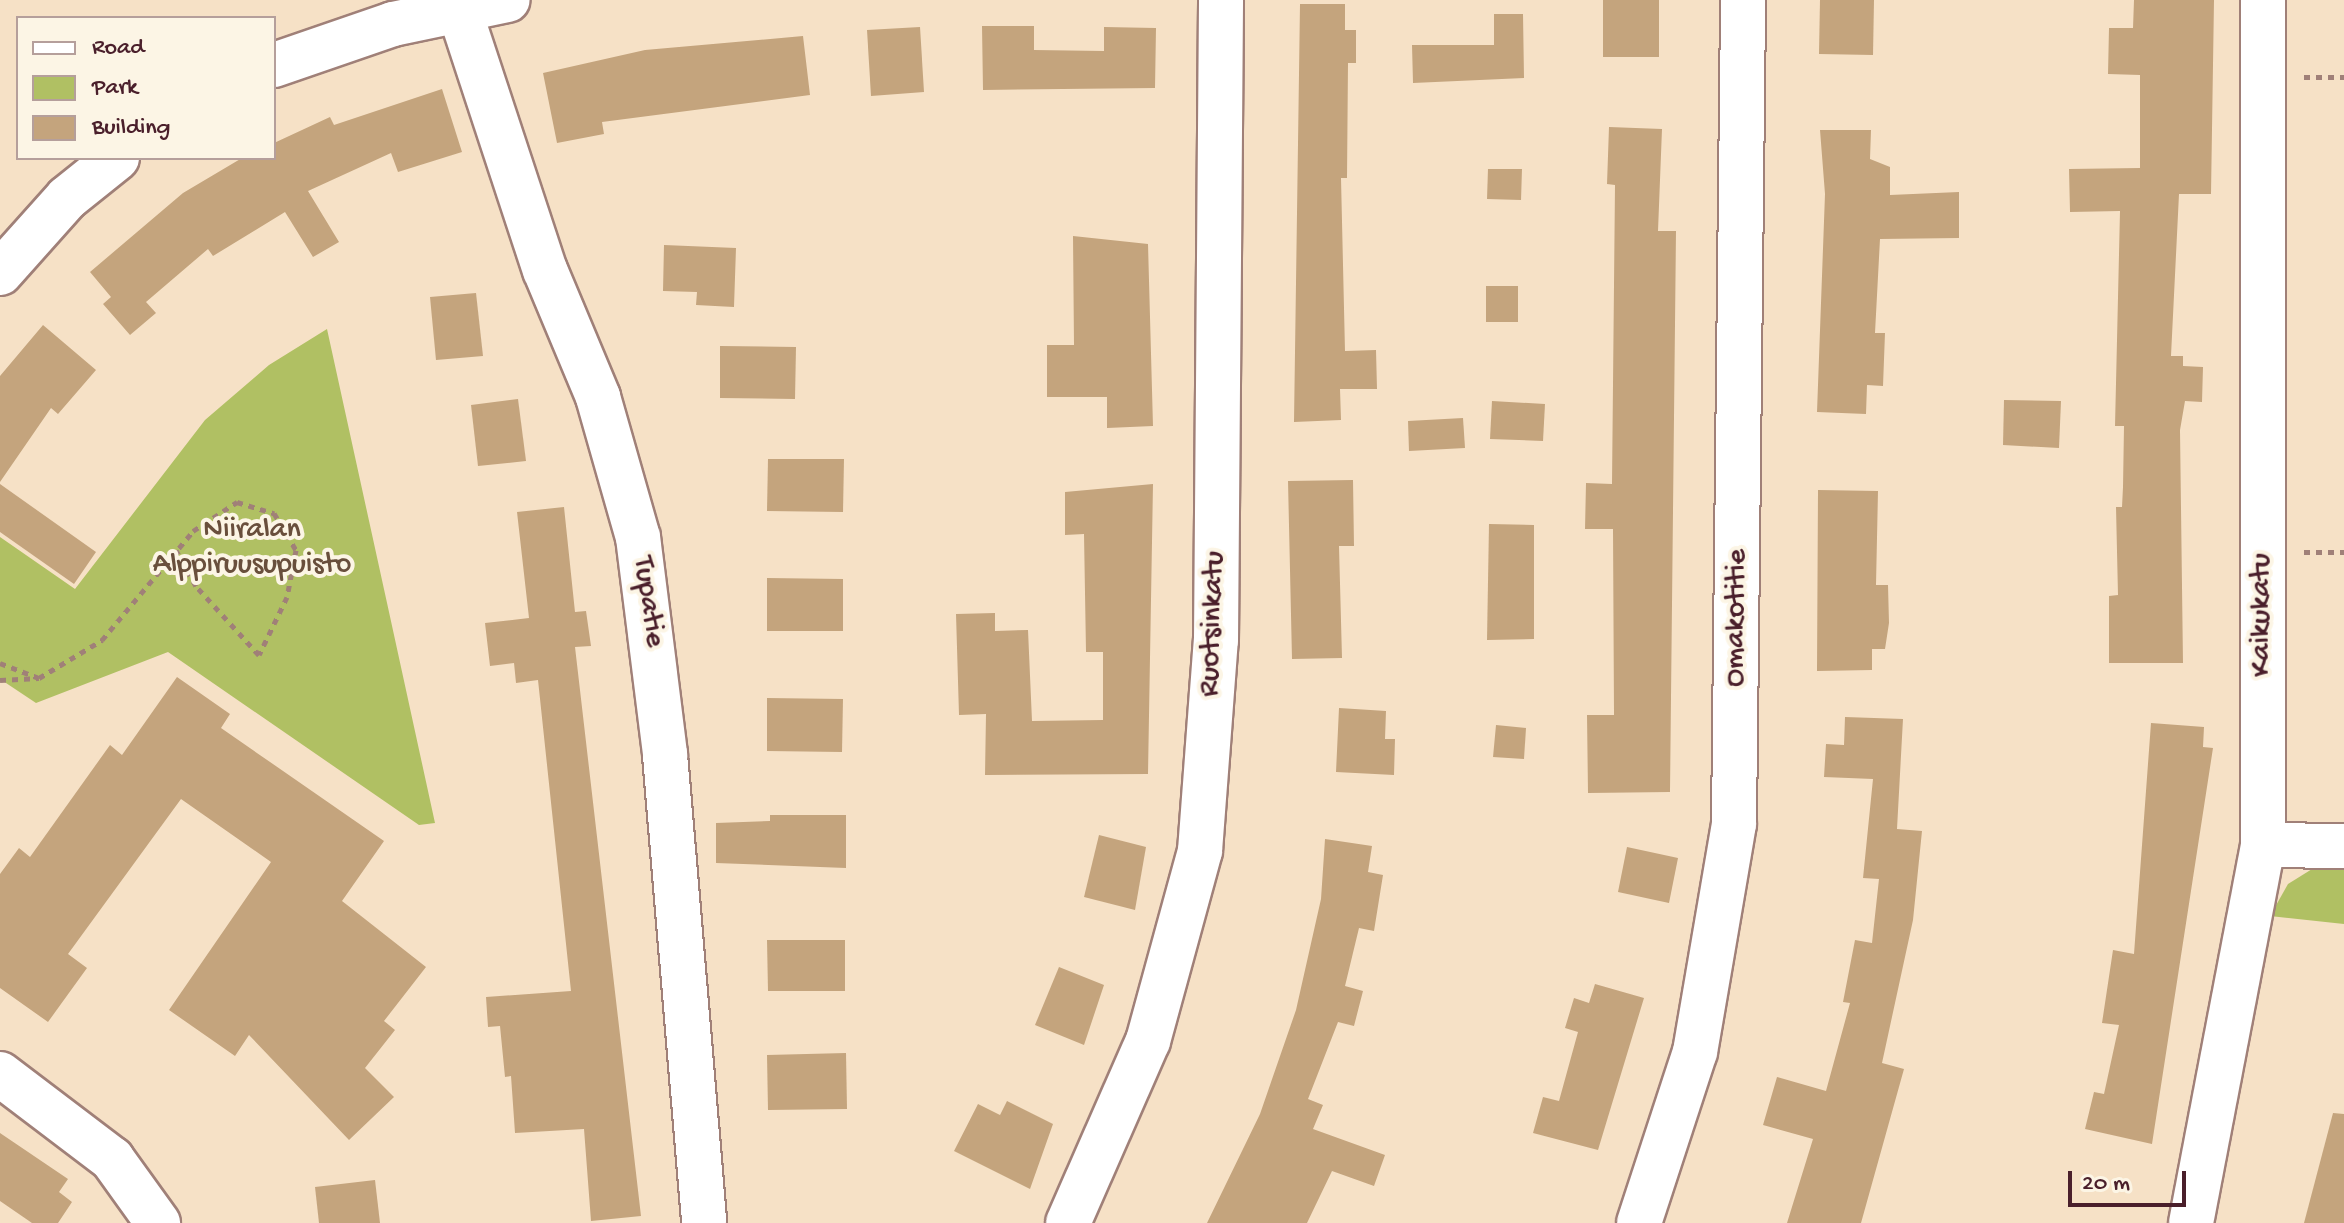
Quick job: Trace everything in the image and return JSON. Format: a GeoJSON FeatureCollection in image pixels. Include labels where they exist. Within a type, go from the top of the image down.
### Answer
{"type":"FeatureCollection","features":[{"type":"Feature","properties":{"kind":"street"},"geometry":{"type":"LineString","coordinates":[[276,64],[459,9],[508,0]]}},
{"type":"Feature","properties":{"kind":"street","name":"Ruotsinkatu"},"geometry":{"type":"LineString","coordinates":[[1068,1223],[1148,1041],[1200,851],[1216,640],[1221,0]]}},
{"type":"Feature","properties":{"kind":"street","name":"Omakotitie"},"geometry":{"type":"LineString","coordinates":[[1639,1223],[1695,1052],[1734,824],[1743,0]]}},
{"type":"Feature","properties":{"kind":"street","name":"Kaikukatu"},"geometry":{"type":"LineString","coordinates":[[2191,1223],[2263,845],[2263,0]]}},
{"type":"Feature","properties":{"kind":"street","name":"Tupatie"},"geometry":{"type":"LineString","coordinates":[[459,9],[545,270],[598,397],[638,537],[667,771],[704,1223]]}},
{"type":"Feature","properties":{"kind":"street"},"geometry":{"type":"LineString","coordinates":[[0,273],[67,198],[114,160]]}},
{"type":"Feature","properties":{"kind":"street"},"geometry":{"type":"LineString","coordinates":[[2263,845],[2344,846]]}},
{"type":"Feature","properties":{"kind":"street"},"geometry":{"type":"LineString","coordinates":[[0,1074],[112,1159],[158,1223]]}},
{"type":"Feature","properties":{"kind":"path"},"geometry":{"type":"LineString","coordinates":[[0,680],[39,678],[102,640],[176,550],[209,517],[237,502],[274,513],[296,550],[287,597],[259,655],[196,586],[176,550]]}},
{"type":"Feature","properties":{"kind":"path"},"geometry":{"type":"LineString","coordinates":[[0,663],[39,678]]}},
{"type":"Feature","properties":{"kind":"green space","name":"Niiralan Alppiruusupuisto"},"geometry":{"type":"Polygon","coordinates":[[[327,329],[435,823],[419,825],[168,652],[36,703],[0,679],[0,537],[75,589],[205,420],[269,365],[327,329]]]}},
{"type":"Feature","properties":{"kind":"green space"},"geometry":{"type":"Polygon","coordinates":[[[2333,856],[2344,857],[2344,924],[2270,916],[2288,884],[2333,856]]]}},
{"type":"Feature","properties":{"kind":"building"},"geometry":{"type":"Polygon","coordinates":[[[1603,0],[1659,0],[1659,57],[1603,57],[1603,0]]]}},
{"type":"Feature","properties":{"kind":"building"},"geometry":{"type":"Polygon","coordinates":[[[1820,0],[1874,0],[1873,55],[1819,54],[1820,0]]]}},
{"type":"Feature","properties":{"kind":"building"},"geometry":{"type":"Polygon","coordinates":[[[2134,0],[2214,0],[2211,194],[2179,194],[2171,356],[2183,356],[2183,366],[2203,367],[2202,402],[2185,401],[2180,430],[2183,663],[2109,663],[2109,596],[2118,595],[2116,507],[2122,507],[2123,487],[2124,426],[2115,426],[2120,211],[2070,212],[2069,169],[2140,168],[2140,75],[2108,74],[2109,28],[2133,28],[2134,0]]]}},
{"type":"Feature","properties":{"kind":"building"},"geometry":{"type":"Polygon","coordinates":[[[1300,4],[1345,4],[1345,30],[1356,30],[1356,63],[1348,63],[1347,178],[1341,178],[1345,351],[1376,350],[1377,389],[1340,389],[1341,420],[1294,422],[1300,4]]]}},
{"type":"Feature","properties":{"kind":"building"},"geometry":{"type":"Polygon","coordinates":[[[1494,14],[1523,14],[1524,78],[1413,83],[1412,45],[1494,45],[1494,14]]]}},
{"type":"Feature","properties":{"kind":"building"},"geometry":{"type":"Polygon","coordinates":[[[982,26],[1034,26],[1034,50],[1104,51],[1104,27],[1156,28],[1155,88],[983,90],[982,26]]]}},
{"type":"Feature","properties":{"kind":"building"},"geometry":{"type":"Polygon","coordinates":[[[920,27],[924,92],[871,96],[867,30],[920,27]]]}},
{"type":"Feature","properties":{"kind":"building"},"geometry":{"type":"Polygon","coordinates":[[[803,36],[810,95],[602,122],[604,134],[557,143],[543,73],[645,50],[803,36]]]}},
{"type":"Feature","properties":{"kind":"building"},"geometry":{"type":"Polygon","coordinates":[[[442,89],[462,152],[398,172],[391,153],[308,191],[339,242],[313,257],[285,212],[213,256],[208,249],[146,302],[156,313],[130,335],[103,304],[111,297],[90,272],[183,193],[239,160],[276,160],[276,142],[330,117],[334,125],[442,89]]]}},
{"type":"Feature","properties":{"kind":"building"},"geometry":{"type":"Polygon","coordinates":[[[1609,127],[1662,129],[1658,231],[1676,231],[1670,792],[1588,793],[1587,715],[1614,715],[1613,529],[1585,529],[1586,483],[1612,484],[1615,185],[1607,184],[1609,127]]]}},
{"type":"Feature","properties":{"kind":"building"},"geometry":{"type":"Polygon","coordinates":[[[1820,130],[1871,130],[1870,159],[1890,167],[1890,195],[1959,192],[1959,238],[1880,239],[1875,333],[1885,333],[1883,386],[1867,385],[1866,414],[1817,412],[1825,194],[1820,130]]]}},
{"type":"Feature","properties":{"kind":"building"},"geometry":{"type":"Polygon","coordinates":[[[1488,169],[1522,169],[1521,200],[1487,199],[1488,169]]]}},
{"type":"Feature","properties":{"kind":"building"},"geometry":{"type":"Polygon","coordinates":[[[1073,236],[1148,244],[1153,426],[1107,428],[1107,397],[1047,397],[1047,345],[1074,345],[1073,236]]]}},
{"type":"Feature","properties":{"kind":"building"},"geometry":{"type":"Polygon","coordinates":[[[664,245],[736,248],[734,307],[696,305],[697,292],[663,291],[664,245]]]}},
{"type":"Feature","properties":{"kind":"building"},"geometry":{"type":"Polygon","coordinates":[[[1486,286],[1518,286],[1518,322],[1486,322],[1486,286]]]}},
{"type":"Feature","properties":{"kind":"building"},"geometry":{"type":"Polygon","coordinates":[[[476,293],[483,356],[436,360],[430,297],[476,293]]]}},
{"type":"Feature","properties":{"kind":"building"},"geometry":{"type":"Polygon","coordinates":[[[43,325],[96,370],[58,414],[51,408],[0,482],[0,376],[43,325]]]}},
{"type":"Feature","properties":{"kind":"building"},"geometry":{"type":"Polygon","coordinates":[[[720,346],[796,347],[795,399],[720,398],[720,346]]]}},
{"type":"Feature","properties":{"kind":"building"},"geometry":{"type":"Polygon","coordinates":[[[518,399],[526,461],[478,466],[471,405],[518,399]]]}},
{"type":"Feature","properties":{"kind":"building"},"geometry":{"type":"Polygon","coordinates":[[[2004,400],[2061,401],[2059,448],[2003,445],[2004,400]]]}},
{"type":"Feature","properties":{"kind":"building"},"geometry":{"type":"Polygon","coordinates":[[[1492,401],[1545,404],[1543,441],[1490,439],[1492,401]]]}},
{"type":"Feature","properties":{"kind":"building"},"geometry":{"type":"Polygon","coordinates":[[[1463,418],[1465,448],[1409,451],[1408,421],[1463,418]]]}},
{"type":"Feature","properties":{"kind":"building"},"geometry":{"type":"Polygon","coordinates":[[[768,459],[844,459],[843,512],[767,511],[768,459]]]}},
{"type":"Feature","properties":{"kind":"building"},"geometry":{"type":"Polygon","coordinates":[[[1353,480],[1354,546],[1339,546],[1342,658],[1292,659],[1288,481],[1353,480]]]}},
{"type":"Feature","properties":{"kind":"building"},"geometry":{"type":"Polygon","coordinates":[[[0,484],[96,552],[74,584],[0,532],[0,484]]]}},
{"type":"Feature","properties":{"kind":"building"},"geometry":{"type":"Polygon","coordinates":[[[1153,484],[1148,774],[985,775],[986,714],[959,715],[956,614],[995,613],[995,631],[1028,630],[1032,721],[1103,720],[1103,652],[1086,652],[1084,534],[1065,535],[1065,492],[1153,484]]]}},
{"type":"Feature","properties":{"kind":"building"},"geometry":{"type":"Polygon","coordinates":[[[1818,490],[1878,491],[1876,585],[1888,585],[1889,623],[1885,649],[1872,649],[1872,670],[1817,671],[1818,490]]]}},
{"type":"Feature","properties":{"kind":"building"},"geometry":{"type":"Polygon","coordinates":[[[564,507],[575,612],[586,611],[591,646],[575,647],[641,1216],[591,1221],[584,1129],[515,1133],[511,1076],[505,1077],[500,1026],[488,1027],[486,997],[571,991],[538,680],[516,683],[514,663],[490,666],[485,623],[529,618],[517,512],[564,507]]]}},
{"type":"Feature","properties":{"kind":"building"},"geometry":{"type":"Polygon","coordinates":[[[1489,524],[1534,525],[1534,639],[1487,640],[1489,524]]]}},
{"type":"Feature","properties":{"kind":"building"},"geometry":{"type":"Polygon","coordinates":[[[767,578],[843,579],[843,631],[767,631],[767,578]]]}},
{"type":"Feature","properties":{"kind":"building"},"geometry":{"type":"Polygon","coordinates":[[[177,677],[230,714],[221,728],[384,841],[342,901],[426,967],[384,1021],[395,1030],[365,1068],[394,1097],[349,1140],[249,1035],[235,1056],[169,1010],[271,862],[181,799],[68,954],[87,968],[48,1022],[0,988],[0,874],[19,848],[30,857],[110,745],[122,755],[177,677]]]}},
{"type":"Feature","properties":{"kind":"building"},"geometry":{"type":"Polygon","coordinates":[[[767,698],[843,699],[842,752],[767,751],[767,698]]]}},
{"type":"Feature","properties":{"kind":"building"},"geometry":{"type":"Polygon","coordinates":[[[1339,708],[1386,711],[1385,739],[1395,739],[1394,775],[1336,772],[1339,708]]]}},
{"type":"Feature","properties":{"kind":"building"},"geometry":{"type":"Polygon","coordinates":[[[1845,717],[1903,719],[1897,829],[1922,831],[1913,920],[1882,1063],[1904,1069],[1861,1223],[1787,1223],[1813,1139],[1763,1125],[1777,1077],[1826,1091],[1850,1003],[1843,1002],[1855,940],[1872,943],[1879,879],[1863,878],[1873,779],[1824,777],[1826,744],[1844,745],[1845,717]]]}},
{"type":"Feature","properties":{"kind":"building"},"geometry":{"type":"Polygon","coordinates":[[[2151,723],[2204,727],[2203,747],[2213,748],[2152,1144],[2085,1129],[2094,1092],[2104,1094],[2119,1025],[2102,1023],[2113,950],[2134,954],[2151,723]]]}},
{"type":"Feature","properties":{"kind":"building"},"geometry":{"type":"Polygon","coordinates":[[[1496,725],[1526,728],[1524,759],[1493,757],[1496,725]]]}},
{"type":"Feature","properties":{"kind":"building"},"geometry":{"type":"Polygon","coordinates":[[[770,815],[846,815],[846,868],[716,863],[716,823],[770,821],[770,815]]]}},
{"type":"Feature","properties":{"kind":"building"},"geometry":{"type":"Polygon","coordinates":[[[1099,835],[1146,847],[1135,910],[1084,897],[1099,835]]]}},
{"type":"Feature","properties":{"kind":"building"},"geometry":{"type":"Polygon","coordinates":[[[1325,839],[1372,846],[1368,872],[1383,875],[1374,931],[1359,928],[1345,986],[1363,991],[1354,1026],[1338,1022],[1308,1099],[1323,1105],[1313,1129],[1385,1155],[1374,1186],[1332,1171],[1307,1223],[1207,1223],[1260,1114],[1296,1010],[1321,899],[1325,839]]]}},
{"type":"Feature","properties":{"kind":"building"},"geometry":{"type":"Polygon","coordinates":[[[1627,847],[1678,858],[1669,903],[1618,892],[1627,847]]]}},
{"type":"Feature","properties":{"kind":"building"},"geometry":{"type":"Polygon","coordinates":[[[767,940],[845,940],[845,991],[768,991],[767,940]]]}},
{"type":"Feature","properties":{"kind":"building"},"geometry":{"type":"Polygon","coordinates":[[[1059,967],[1104,985],[1084,1045],[1035,1025],[1059,967]]]}},
{"type":"Feature","properties":{"kind":"building"},"geometry":{"type":"Polygon","coordinates":[[[1595,984],[1644,998],[1598,1150],[1533,1133],[1543,1097],[1559,1101],[1578,1032],[1565,1028],[1574,998],[1589,1003],[1595,984]]]}},
{"type":"Feature","properties":{"kind":"building"},"geometry":{"type":"Polygon","coordinates":[[[846,1053],[847,1109],[768,1110],[767,1055],[846,1053]]]}},
{"type":"Feature","properties":{"kind":"building"},"geometry":{"type":"Polygon","coordinates":[[[1007,1101],[1053,1124],[1030,1189],[954,1151],[978,1104],[1000,1115],[1007,1101]]]}},
{"type":"Feature","properties":{"kind":"building"},"geometry":{"type":"Polygon","coordinates":[[[2333,1113],[2344,1114],[2344,1223],[2304,1223],[2333,1113]]]}},
{"type":"Feature","properties":{"kind":"building"},"geometry":{"type":"Polygon","coordinates":[[[0,1133],[68,1179],[59,1192],[72,1202],[58,1223],[32,1223],[0,1201],[0,1133]]]}},
{"type":"Feature","properties":{"kind":"building"},"geometry":{"type":"Polygon","coordinates":[[[375,1180],[380,1223],[319,1223],[315,1187],[375,1180]]]}}]}
